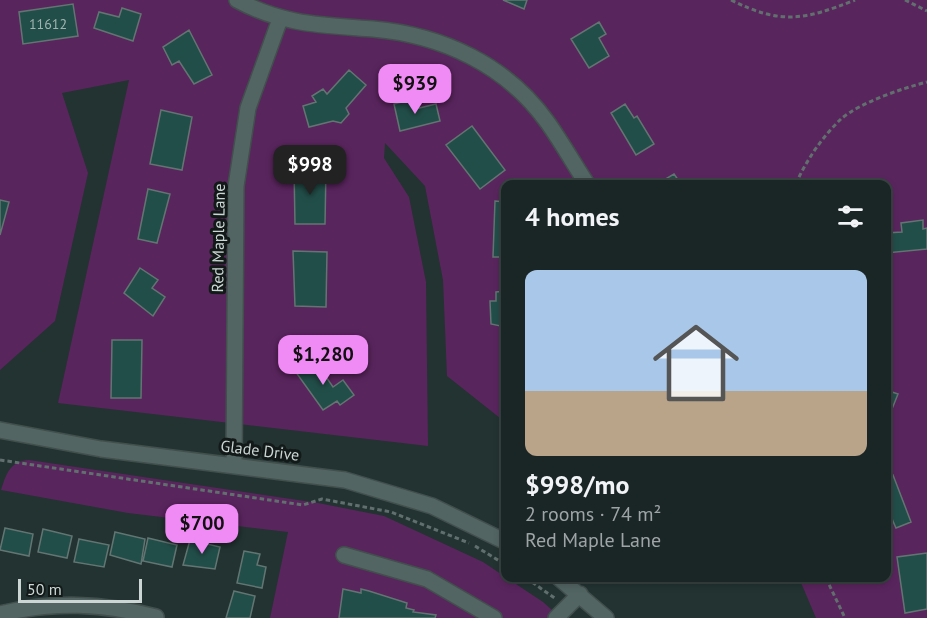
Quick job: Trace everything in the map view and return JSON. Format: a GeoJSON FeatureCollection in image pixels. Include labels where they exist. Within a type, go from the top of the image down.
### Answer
{"type":"FeatureCollection","features":[{"type":"Feature","properties":{"kind":"street"},"geometry":{"type":"LineString","coordinates":[[237,0],[280,19],[309,25],[399,32],[427,38],[466,53],[507,79],[529,99],[548,122],[584,180]]}},
{"type":"Feature","properties":{"kind":"street","name":"Red Maple Lane"},"geometry":{"type":"LineString","coordinates":[[234,465],[236,186],[248,108],[280,19]]}},
{"type":"Feature","properties":{"kind":"street","name":"Glade Drive"},"geometry":{"type":"LineString","coordinates":[[0,430],[101,448],[305,473],[388,491],[432,506],[501,540]]}},
{"type":"Feature","properties":{"kind":"street"},"geometry":{"type":"LineString","coordinates":[[344,555],[427,579],[494,618]]}},
{"type":"Feature","properties":{"kind":"street"},"geometry":{"type":"LineString","coordinates":[[564,582],[606,618]]}},
{"type":"Feature","properties":{"kind":"street"},"geometry":{"type":"LineString","coordinates":[[556,618],[580,594]]}},
{"type":"Feature","properties":{"kind":"street"},"geometry":{"type":"LineString","coordinates":[[0,614],[31,607],[94,604],[156,617]]}},
{"type":"Feature","properties":{"kind":"path"},"geometry":{"type":"LineString","coordinates":[[732,0],[764,15],[792,18],[822,13],[855,0]]}},
{"type":"Feature","properties":{"kind":"path"},"geometry":{"type":"LineString","coordinates":[[905,0],[927,11]]}},
{"type":"Feature","properties":{"kind":"path"},"geometry":{"type":"LineString","coordinates":[[797,180],[802,167],[842,118],[897,90],[927,82]]}},
{"type":"Feature","properties":{"kind":"path"},"geometry":{"type":"LineString","coordinates":[[0,460],[291,504],[303,505],[322,499],[391,512],[474,546],[501,562]]}},
{"type":"Feature","properties":{"kind":"path"},"geometry":{"type":"LineString","coordinates":[[828,582],[845,618]]}},
{"type":"Feature","properties":{"kind":"shaded area"},"geometry":{"type":"Polygon","coordinates":[[[0,0],[927,0],[927,618],[816,618],[801,582],[891,582],[891,180],[501,180],[501,419],[447,376],[443,280],[425,186],[385,143],[384,158],[409,197],[426,282],[428,446],[58,403],[129,80],[62,93],[88,173],[55,321],[0,370],[0,0]]]}},
{"type":"Feature","properties":{"kind":"shaded area"},"geometry":{"type":"Polygon","coordinates":[[[29,460],[318,503],[384,516],[483,562],[501,574],[501,582],[513,582],[543,602],[561,618],[270,618],[288,532],[128,513],[1,490],[10,469],[29,460]]]}},
{"type":"Feature","properties":{"kind":"building"},"geometry":{"type":"Polygon","coordinates":[[[503,0],[527,0],[524,9],[503,0]]]}},
{"type":"Feature","properties":{"kind":"building"},"geometry":{"type":"Polygon","coordinates":[[[73,4],[78,36],[23,44],[19,12],[73,4]]]}},
{"type":"Feature","properties":{"kind":"building"},"geometry":{"type":"Polygon","coordinates":[[[122,8],[141,14],[133,41],[94,28],[99,12],[119,17],[122,8]]]}},
{"type":"Feature","properties":{"kind":"building"},"geometry":{"type":"Polygon","coordinates":[[[599,22],[606,34],[599,38],[609,56],[589,68],[571,39],[599,22]]]}},
{"type":"Feature","properties":{"kind":"building"},"geometry":{"type":"Polygon","coordinates":[[[189,30],[212,75],[194,84],[179,61],[172,65],[163,47],[189,30]]]}},
{"type":"Feature","properties":{"kind":"building"},"geometry":{"type":"Polygon","coordinates":[[[349,70],[366,85],[346,108],[349,114],[341,123],[333,121],[309,127],[303,106],[316,102],[312,96],[323,89],[327,94],[349,70]]]}},
{"type":"Feature","properties":{"kind":"building"},"geometry":{"type":"Polygon","coordinates":[[[413,99],[415,109],[436,104],[440,121],[400,131],[394,104],[413,99]]]}},
{"type":"Feature","properties":{"kind":"building"},"geometry":{"type":"Polygon","coordinates":[[[625,104],[634,118],[637,116],[654,144],[636,155],[611,113],[625,104]]]}},
{"type":"Feature","properties":{"kind":"building"},"geometry":{"type":"Polygon","coordinates":[[[161,110],[192,117],[182,170],[150,164],[161,110]]]}},
{"type":"Feature","properties":{"kind":"building"},"geometry":{"type":"Polygon","coordinates":[[[472,126],[505,170],[480,189],[446,145],[472,126]]]}},
{"type":"Feature","properties":{"kind":"building"},"geometry":{"type":"Polygon","coordinates":[[[294,168],[326,168],[325,224],[295,224],[294,168]]]}},
{"type":"Feature","properties":{"kind":"building"},"geometry":{"type":"Polygon","coordinates":[[[674,174],[678,180],[664,180],[674,174]]]}},
{"type":"Feature","properties":{"kind":"building"},"geometry":{"type":"Polygon","coordinates":[[[148,189],[170,194],[157,243],[138,239],[148,189]]]}},
{"type":"Feature","properties":{"kind":"building"},"geometry":{"type":"Polygon","coordinates":[[[0,200],[9,202],[0,235],[0,200]]]}},
{"type":"Feature","properties":{"kind":"building"},"geometry":{"type":"Polygon","coordinates":[[[495,201],[501,202],[501,257],[493,257],[495,201]]]}},
{"type":"Feature","properties":{"kind":"building"},"geometry":{"type":"Polygon","coordinates":[[[923,220],[923,229],[927,228],[927,249],[891,253],[891,233],[902,232],[901,223],[923,220]]]}},
{"type":"Feature","properties":{"kind":"building"},"geometry":{"type":"Polygon","coordinates":[[[293,251],[327,252],[326,307],[295,306],[293,251]]]}},
{"type":"Feature","properties":{"kind":"building"},"geometry":{"type":"Polygon","coordinates":[[[140,268],[158,280],[152,288],[165,297],[153,316],[124,293],[140,268]]]}},
{"type":"Feature","properties":{"kind":"building"},"geometry":{"type":"Polygon","coordinates":[[[496,292],[501,292],[501,326],[491,324],[490,301],[496,301],[496,292]]]}},
{"type":"Feature","properties":{"kind":"building"},"geometry":{"type":"Polygon","coordinates":[[[112,340],[142,340],[141,398],[111,398],[112,340]]]}},
{"type":"Feature","properties":{"kind":"building"},"geometry":{"type":"Polygon","coordinates":[[[313,358],[333,387],[343,380],[354,395],[340,405],[337,401],[323,410],[295,371],[313,358]]]}},
{"type":"Feature","properties":{"kind":"building"},"geometry":{"type":"Polygon","coordinates":[[[891,392],[898,394],[891,412],[891,392]]]}},
{"type":"Feature","properties":{"kind":"building"},"geometry":{"type":"Polygon","coordinates":[[[893,475],[911,522],[896,528],[891,517],[891,476],[893,475]]]}},
{"type":"Feature","properties":{"kind":"building"},"geometry":{"type":"Polygon","coordinates":[[[5,528],[33,534],[29,556],[0,550],[5,528]]]}},
{"type":"Feature","properties":{"kind":"building"},"geometry":{"type":"Polygon","coordinates":[[[43,529],[72,536],[67,558],[38,552],[43,529]]]}},
{"type":"Feature","properties":{"kind":"building"},"geometry":{"type":"Polygon","coordinates":[[[115,532],[145,539],[141,564],[110,555],[115,532]]]}},
{"type":"Feature","properties":{"kind":"building"},"geometry":{"type":"Polygon","coordinates":[[[148,538],[177,545],[172,567],[143,561],[148,538]]]}},
{"type":"Feature","properties":{"kind":"building"},"geometry":{"type":"Polygon","coordinates":[[[79,539],[109,545],[104,567],[74,562],[79,539]]]}},
{"type":"Feature","properties":{"kind":"building"},"geometry":{"type":"Polygon","coordinates":[[[190,540],[220,547],[215,569],[183,565],[190,540]]]}},
{"type":"Feature","properties":{"kind":"building"},"geometry":{"type":"Polygon","coordinates":[[[244,551],[260,554],[257,565],[266,567],[262,588],[237,583],[244,551]]]}},
{"type":"Feature","properties":{"kind":"building"},"geometry":{"type":"Polygon","coordinates":[[[927,553],[927,609],[905,613],[897,557],[927,553]]]}},
{"type":"Feature","properties":{"kind":"building"},"geometry":{"type":"Polygon","coordinates":[[[343,589],[361,593],[361,589],[369,591],[407,603],[406,608],[414,610],[413,612],[436,615],[435,618],[339,618],[343,589]]]}},
{"type":"Feature","properties":{"kind":"building"},"geometry":{"type":"Polygon","coordinates":[[[234,591],[255,596],[250,618],[226,618],[234,591]]]}}]}
